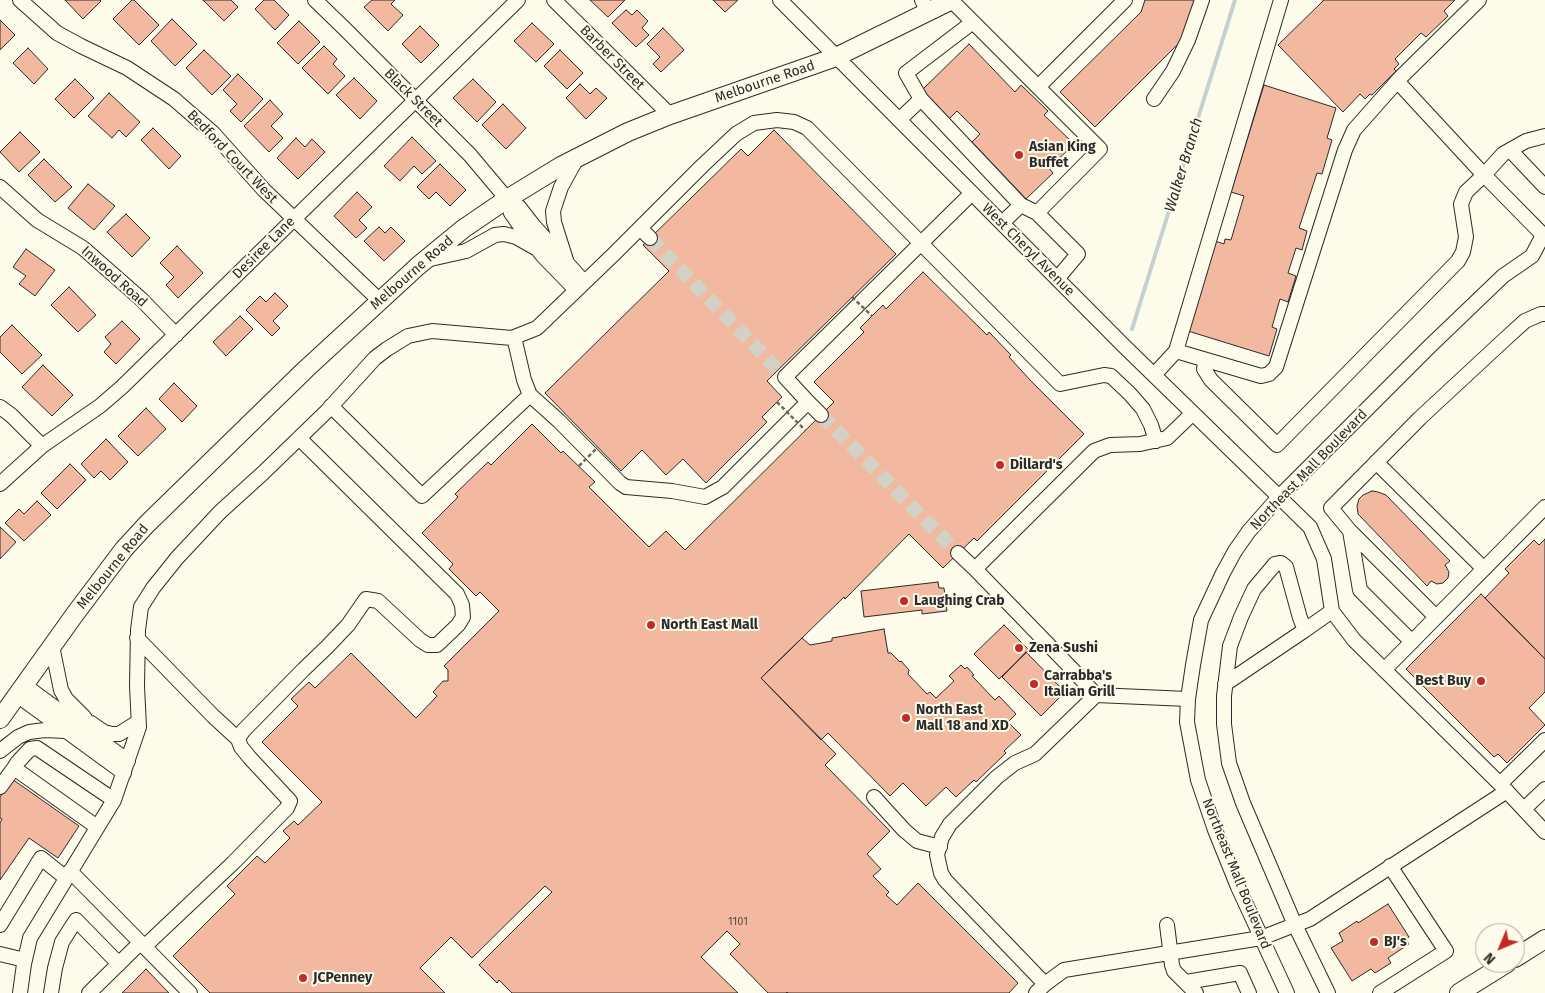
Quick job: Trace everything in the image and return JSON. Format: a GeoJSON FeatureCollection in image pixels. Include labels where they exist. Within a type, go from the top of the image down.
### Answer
{"type":"FeatureCollection","features":[{"type":"Feature","properties":{"kind":"main road","name":"Melbourne Road"},"geometry":{"type":"LineString","coordinates":[[0,719],[124,549],[147,524],[306,369],[425,260],[463,229],[561,166],[628,132],[670,115],[836,57],[925,6],[951,0]]}},
{"type":"Feature","properties":{"kind":"main road"},"geometry":{"type":"LineString","coordinates":[[1525,952],[1545,939]]}},
{"type":"Feature","properties":{"kind":"main road"},"geometry":{"type":"LineString","coordinates":[[1459,993],[1491,973]]}},
{"type":"Feature","properties":{"kind":"street","name":"Bedford Court West"},"geometry":{"type":"LineString","coordinates":[[20,0],[58,33],[128,68],[174,99],[213,133],[264,190],[380,301]]}},
{"type":"Feature","properties":{"kind":"street","name":"Black Street"},"geometry":{"type":"LineString","coordinates":[[315,0],[470,155],[507,199]]}},
{"type":"Feature","properties":{"kind":"street","name":"Desiree Lane"},"geometry":{"type":"LineString","coordinates":[[0,484],[42,446],[100,406],[122,387],[518,0]]}},
{"type":"Feature","properties":{"kind":"street","name":"Barber Street"},"geometry":{"type":"LineString","coordinates":[[554,0],[670,115]]}},
{"type":"Feature","properties":{"kind":"street","name":"West Cheryl Avenue"},"geometry":{"type":"LineString","coordinates":[[780,0],[1057,279],[1310,527],[1324,559],[1332,611]]}},
{"type":"Feature","properties":{"kind":"street"},"geometry":{"type":"LineString","coordinates":[[951,0],[1100,149],[1037,213]]}},
{"type":"Feature","properties":{"kind":"street"},"geometry":{"type":"LineString","coordinates":[[1038,88],[1124,0]]}},
{"type":"Feature","properties":{"kind":"street"},"geometry":{"type":"LineString","coordinates":[[1154,99],[1173,71],[1188,40],[1202,0]]}},
{"type":"Feature","properties":{"kind":"street"},"geometry":{"type":"LineString","coordinates":[[1154,375],[1176,351],[1281,0]]}},
{"type":"Feature","properties":{"kind":"street"},"geometry":{"type":"LineString","coordinates":[[1176,351],[1261,376],[1269,374],[1276,367],[1349,139],[1354,130],[1397,81],[1479,0]]}},
{"type":"Feature","properties":{"kind":"street"},"geometry":{"type":"LineString","coordinates":[[973,22],[906,72],[921,99],[1021,205],[1037,213],[1078,254],[1057,279]]}},
{"type":"Feature","properties":{"kind":"street"},"geometry":{"type":"LineString","coordinates":[[1397,81],[1484,175],[1544,235]]}},
{"type":"Feature","properties":{"kind":"street"},"geometry":{"type":"LineString","coordinates":[[899,120],[921,99]]}},
{"type":"Feature","properties":{"kind":"street"},"geometry":{"type":"LineString","coordinates":[[20,993],[30,938],[114,800],[126,767],[139,727],[138,638],[141,607],[153,588],[177,558],[220,512],[331,406],[375,358],[408,336],[432,331],[512,338],[537,328],[580,286],[645,233],[696,170],[736,134],[754,123],[777,120],[794,122],[807,128],[1060,384],[1104,375],[1111,376],[1143,409],[1156,441]]}},
{"type":"Feature","properties":{"kind":"street"},"geometry":{"type":"LineString","coordinates":[[1206,360],[1204,369],[1211,380],[1277,445],[1458,260],[1463,252],[1466,237],[1461,204],[1466,192],[1502,154],[1526,141],[1545,136]]}},
{"type":"Feature","properties":{"kind":"street"},"geometry":{"type":"LineString","coordinates":[[1510,150],[1545,187]]}},
{"type":"Feature","properties":{"kind":"street"},"geometry":{"type":"LineString","coordinates":[[568,265],[554,222],[553,212],[561,187],[577,158]]}},
{"type":"Feature","properties":{"kind":"street","name":"Inwood Road"},"geometry":{"type":"LineString","coordinates":[[0,187],[37,220],[83,248],[141,300],[176,335]]}},
{"type":"Feature","properties":{"kind":"street"},"geometry":{"type":"LineString","coordinates":[[822,415],[782,373],[921,244],[972,193]]}},
{"type":"Feature","properties":{"kind":"street"},"geometry":{"type":"LineString","coordinates":[[507,199],[511,213],[539,250],[580,286]]}},
{"type":"Feature","properties":{"kind":"street"},"geometry":{"type":"LineString","coordinates":[[507,199],[519,207],[568,265],[580,286]]}},
{"type":"Feature","properties":{"kind":"street"},"geometry":{"type":"LineString","coordinates":[[1002,223],[1021,205]]}},
{"type":"Feature","properties":{"kind":"street"},"geometry":{"type":"LineString","coordinates":[[425,260],[466,251],[495,235],[504,234],[516,237],[539,250]]}},
{"type":"Feature","properties":{"kind":"street","name":"Northeast Mall Boulevard"},"geometry":{"type":"LineString","coordinates":[[1287,993],[1261,938],[1215,830],[1198,780],[1187,722],[1192,665],[1201,620],[1234,551],[1279,497],[1503,276],[1539,255],[1544,235]]}},
{"type":"Feature","properties":{"kind":"street"},"geometry":{"type":"LineString","coordinates":[[1436,617],[1350,531],[1331,508],[1420,418],[1525,321],[1545,314]]}},
{"type":"Feature","properties":{"kind":"street"},"geometry":{"type":"LineString","coordinates":[[514,337],[524,380],[530,395],[626,487],[672,491],[704,498],[723,487],[808,402]]}},
{"type":"Feature","properties":{"kind":"street"},"geometry":{"type":"LineString","coordinates":[[331,406],[422,496],[530,395]]}},
{"type":"Feature","properties":{"kind":"street"},"geometry":{"type":"LineString","coordinates":[[0,407],[11,414],[42,446]]}},
{"type":"Feature","properties":{"kind":"street"},"geometry":{"type":"LineString","coordinates":[[975,569],[1094,451],[1110,445],[1156,441],[1167,438],[1194,413]]}},
{"type":"Feature","properties":{"kind":"street"},"geometry":{"type":"LineString","coordinates":[[238,739],[243,731],[348,625],[366,599],[378,601],[420,640],[428,644],[437,645],[458,625],[463,617],[462,605],[457,594],[299,438]]}},
{"type":"Feature","properties":{"kind":"street"},"geometry":{"type":"LineString","coordinates":[[1376,462],[1484,569]]}},
{"type":"Feature","properties":{"kind":"street"},"geometry":{"type":"LineString","coordinates":[[1384,670],[1545,507]]}},
{"type":"Feature","properties":{"kind":"street"},"geometry":{"type":"LineString","coordinates":[[1350,531],[1360,590],[1412,642]]}},
{"type":"Feature","properties":{"kind":"street"},"geometry":{"type":"LineString","coordinates":[[958,553],[1096,696]]}},
{"type":"Feature","properties":{"kind":"street"},"geometry":{"type":"LineString","coordinates":[[1305,630],[1286,566],[1281,563],[1276,564],[1254,589],[1230,646],[1225,684],[1224,724],[1229,763],[1243,804],[1295,925],[1328,993]]}},
{"type":"Feature","properties":{"kind":"street"},"geometry":{"type":"LineString","coordinates":[[1225,684],[1332,611],[1354,640],[1545,832]]}},
{"type":"Feature","properties":{"kind":"street"},"geometry":{"type":"LineString","coordinates":[[90,993],[119,964],[233,863],[287,808],[290,801],[250,758],[241,747],[238,739],[213,716],[138,638]]}},
{"type":"Feature","properties":{"kind":"street"},"geometry":{"type":"LineString","coordinates":[[52,646],[61,690],[66,700],[84,718],[104,732],[112,734],[119,734],[138,722]]}},
{"type":"Feature","properties":{"kind":"street"},"geometry":{"type":"LineString","coordinates":[[21,690],[65,731],[126,767]]}},
{"type":"Feature","properties":{"kind":"street"},"geometry":{"type":"LineString","coordinates":[[21,690],[98,738]]}},
{"type":"Feature","properties":{"kind":"street"},"geometry":{"type":"LineString","coordinates":[[1188,699],[1096,696],[1035,754],[1015,763],[997,777],[950,824],[942,837],[937,855],[941,874],[1040,988],[1064,970],[1261,938],[1310,918],[1390,866],[1503,788],[1545,740]]}},
{"type":"Feature","properties":{"kind":"street"},"geometry":{"type":"LineString","coordinates":[[84,718],[98,738],[126,767]]}},
{"type":"Feature","properties":{"kind":"street"},"geometry":{"type":"LineString","coordinates":[[0,751],[18,737],[29,732],[45,730],[65,731]]}},
{"type":"Feature","properties":{"kind":"street"},"geometry":{"type":"LineString","coordinates":[[0,788],[21,756],[30,749],[37,748],[114,800]]}},
{"type":"Feature","properties":{"kind":"street"},"geometry":{"type":"LineString","coordinates":[[14,768],[98,828]]}},
{"type":"Feature","properties":{"kind":"street"},"geometry":{"type":"LineString","coordinates":[[1524,810],[1545,789]]}},
{"type":"Feature","properties":{"kind":"street"},"geometry":{"type":"LineString","coordinates":[[874,797],[904,830],[917,841],[940,847]]}},
{"type":"Feature","properties":{"kind":"street"},"geometry":{"type":"LineString","coordinates":[[0,925],[41,858],[68,875],[190,993]]}},
{"type":"Feature","properties":{"kind":"street"},"geometry":{"type":"LineString","coordinates":[[1380,993],[1446,951],[1390,866]]}},
{"type":"Feature","properties":{"kind":"street"},"geometry":{"type":"LineString","coordinates":[[51,993],[62,942],[76,920],[119,964]]}},
{"type":"Feature","properties":{"kind":"street"},"geometry":{"type":"LineString","coordinates":[[1167,925],[1174,971],[1196,993]]}},
{"type":"Feature","properties":{"kind":"street"},"geometry":{"type":"LineString","coordinates":[[0,954],[25,960]]}},
{"type":"Feature","properties":{"kind":"street"},"geometry":{"type":"LineString","coordinates":[[1186,982],[1240,973],[1249,993]]}},
{"type":"Feature","properties":{"kind":"path"},"geometry":{"type":"LineString","coordinates":[[852,297],[872,316]]}},
{"type":"Feature","properties":{"kind":"path"},"geometry":{"type":"LineString","coordinates":[[777,402],[805,430]]}},
{"type":"Feature","properties":{"kind":"path"},"geometry":{"type":"LineString","coordinates":[[579,466],[598,447]]}},
{"type":"Feature","properties":{"kind":"building"},"geometry":{"type":"Polygon","coordinates":[[[65,0],[100,0],[101,1],[83,19],[65,0]]]}},
{"type":"Feature","properties":{"kind":"building"},"geometry":{"type":"Polygon","coordinates":[[[132,0],[159,25],[139,45],[113,19],[132,0]]]}},
{"type":"Feature","properties":{"kind":"building"},"geometry":{"type":"Polygon","coordinates":[[[203,0],[231,0],[238,7],[224,21],[203,0]]]}},
{"type":"Feature","properties":{"kind":"building"},"geometry":{"type":"Polygon","coordinates":[[[264,0],[274,0],[289,15],[275,30],[255,9],[264,0]]]}},
{"type":"Feature","properties":{"kind":"building"},"geometry":{"type":"Polygon","coordinates":[[[372,0],[395,0],[391,4],[403,15],[388,31],[364,7],[372,0]]]}},
{"type":"Feature","properties":{"kind":"building"},"geometry":{"type":"Polygon","coordinates":[[[590,0],[625,0],[608,17],[590,0]]]}},
{"type":"Feature","properties":{"kind":"building"},"geometry":{"type":"Polygon","coordinates":[[[713,0],[738,0],[725,12],[713,0]]]}},
{"type":"Feature","properties":{"kind":"building"},"geometry":{"type":"Polygon","coordinates":[[[1145,0],[1196,0],[1183,39],[1095,127],[1060,92],[1141,12],[1145,0]]]}},
{"type":"Feature","properties":{"kind":"building"},"geometry":{"type":"Polygon","coordinates":[[[1323,0],[1455,0],[1444,11],[1448,16],[1426,37],[1421,33],[1395,59],[1399,64],[1394,69],[1396,71],[1372,95],[1370,94],[1365,99],[1360,94],[1343,112],[1278,45],[1323,0]]]}},
{"type":"Feature","properties":{"kind":"building"},"geometry":{"type":"Polygon","coordinates":[[[626,10],[632,15],[637,10],[648,21],[642,28],[649,35],[636,47],[612,23],[626,10]]]}},
{"type":"Feature","properties":{"kind":"building"},"geometry":{"type":"Polygon","coordinates":[[[172,19],[197,44],[175,66],[151,41],[172,19]]]}},
{"type":"Feature","properties":{"kind":"building"},"geometry":{"type":"Polygon","coordinates":[[[0,20],[15,35],[0,50],[0,20]]]}},
{"type":"Feature","properties":{"kind":"building"},"geometry":{"type":"Polygon","coordinates":[[[299,21],[320,42],[298,64],[277,43],[299,21]]]}},
{"type":"Feature","properties":{"kind":"building"},"geometry":{"type":"Polygon","coordinates":[[[532,23],[554,44],[536,62],[514,41],[532,23]]]}},
{"type":"Feature","properties":{"kind":"building"},"geometry":{"type":"Polygon","coordinates":[[[420,26],[439,45],[421,63],[402,44],[420,26]]]}},
{"type":"Feature","properties":{"kind":"building"},"geometry":{"type":"Polygon","coordinates":[[[663,28],[684,50],[661,72],[653,64],[660,57],[647,44],[663,28]]]}},
{"type":"Feature","properties":{"kind":"building"},"geometry":{"type":"Polygon","coordinates":[[[969,44],[1015,92],[1021,85],[1048,111],[1044,115],[1074,144],[1049,168],[1053,173],[1026,199],[972,142],[980,134],[957,111],[949,119],[921,91],[969,44]]]}},
{"type":"Feature","properties":{"kind":"building"},"geometry":{"type":"Polygon","coordinates":[[[324,46],[337,59],[333,64],[345,76],[328,94],[302,68],[324,46]]]}},
{"type":"Feature","properties":{"kind":"building"},"geometry":{"type":"Polygon","coordinates":[[[28,48],[48,69],[34,84],[13,63],[28,48]]]}},
{"type":"Feature","properties":{"kind":"building"},"geometry":{"type":"Polygon","coordinates":[[[204,50],[231,76],[212,95],[186,68],[204,50]]]}},
{"type":"Feature","properties":{"kind":"building"},"geometry":{"type":"Polygon","coordinates":[[[560,50],[583,73],[567,89],[544,66],[560,50]]]}},
{"type":"Feature","properties":{"kind":"building"},"geometry":{"type":"Polygon","coordinates":[[[238,74],[263,99],[241,122],[230,111],[237,104],[223,90],[238,74]]]}},
{"type":"Feature","properties":{"kind":"building"},"geometry":{"type":"Polygon","coordinates":[[[354,78],[377,101],[360,119],[336,95],[354,78]]]}},
{"type":"Feature","properties":{"kind":"building"},"geometry":{"type":"Polygon","coordinates":[[[75,79],[94,98],[74,118],[55,99],[75,79]]]}},
{"type":"Feature","properties":{"kind":"building"},"geometry":{"type":"Polygon","coordinates":[[[473,79],[496,102],[477,122],[453,98],[473,79]]]}},
{"type":"Feature","properties":{"kind":"building"},"geometry":{"type":"Polygon","coordinates":[[[580,84],[590,94],[596,88],[607,98],[586,119],[566,98],[580,84]]]}},
{"type":"Feature","properties":{"kind":"building"},"geometry":{"type":"Polygon","coordinates":[[[1264,85],[1336,108],[1327,138],[1332,140],[1322,174],[1317,173],[1299,228],[1307,231],[1302,250],[1296,248],[1288,273],[1296,276],[1288,302],[1280,299],[1272,327],[1277,329],[1269,356],[1188,331],[1215,241],[1224,244],[1225,239],[1231,240],[1244,196],[1231,192],[1264,85]]]}},
{"type":"Feature","properties":{"kind":"building"},"geometry":{"type":"Polygon","coordinates":[[[109,93],[140,122],[126,137],[119,130],[112,138],[88,116],[109,93]]]}},
{"type":"Feature","properties":{"kind":"building"},"geometry":{"type":"Polygon","coordinates":[[[270,100],[283,114],[271,126],[283,138],[269,152],[244,126],[270,100]]]}},
{"type":"Feature","properties":{"kind":"building"},"geometry":{"type":"Polygon","coordinates":[[[503,104],[526,128],[506,149],[482,125],[503,104]]]}},
{"type":"Feature","properties":{"kind":"building"},"geometry":{"type":"Polygon","coordinates":[[[153,128],[181,156],[169,169],[141,140],[153,128]]]}},
{"type":"Feature","properties":{"kind":"building"},"geometry":{"type":"Polygon","coordinates":[[[774,130],[896,254],[767,381],[782,397],[762,417],[767,422],[706,483],[683,459],[666,475],[642,450],[621,471],[545,393],[669,271],[643,245],[741,149],[748,156],[774,130]]]}},
{"type":"Feature","properties":{"kind":"building"},"geometry":{"type":"Polygon","coordinates":[[[20,132],[40,152],[19,172],[0,152],[20,132]]]}},
{"type":"Feature","properties":{"kind":"building"},"geometry":{"type":"Polygon","coordinates":[[[412,137],[436,161],[422,174],[414,166],[400,181],[384,166],[412,137]]]}},
{"type":"Feature","properties":{"kind":"building"},"geometry":{"type":"Polygon","coordinates":[[[296,138],[305,147],[312,139],[325,152],[298,179],[277,158],[296,138]]]}},
{"type":"Feature","properties":{"kind":"building"},"geometry":{"type":"Polygon","coordinates":[[[44,159],[72,187],[55,202],[28,175],[44,159]]]}},
{"type":"Feature","properties":{"kind":"building"},"geometry":{"type":"Polygon","coordinates":[[[440,164],[466,190],[450,206],[436,192],[429,199],[417,187],[440,164]]]}},
{"type":"Feature","properties":{"kind":"building"},"geometry":{"type":"Polygon","coordinates":[[[88,184],[115,206],[94,230],[68,208],[88,184]]]}},
{"type":"Feature","properties":{"kind":"building"},"geometry":{"type":"Polygon","coordinates":[[[357,192],[372,207],[359,220],[367,228],[356,238],[334,216],[357,192]]]}},
{"type":"Feature","properties":{"kind":"building"},"geometry":{"type":"Polygon","coordinates":[[[126,214],[150,238],[132,257],[107,232],[126,214]]]}},
{"type":"Feature","properties":{"kind":"building"},"geometry":{"type":"Polygon","coordinates":[[[379,227],[385,233],[391,227],[405,241],[384,261],[364,241],[379,227]]]}},
{"type":"Feature","properties":{"kind":"building"},"geometry":{"type":"Polygon","coordinates":[[[177,246],[203,273],[178,298],[166,285],[174,277],[160,263],[177,246]]]}},
{"type":"Feature","properties":{"kind":"building"},"geometry":{"type":"Polygon","coordinates":[[[26,249],[55,270],[35,296],[19,284],[26,276],[13,267],[26,249]]]}},
{"type":"Feature","properties":{"kind":"building","name":"North East Mall"},"geometry":{"type":"Polygon","coordinates":[[[923,272],[987,335],[989,332],[1011,355],[1009,357],[1031,381],[1084,434],[977,541],[974,538],[943,568],[909,534],[845,599],[844,597],[761,678],[836,754],[825,765],[890,831],[867,854],[881,869],[873,876],[889,892],[886,895],[897,905],[918,883],[1018,983],[1009,993],[768,993],[730,954],[740,944],[727,931],[701,957],[738,993],[512,993],[499,980],[497,983],[479,965],[552,892],[545,886],[472,958],[451,937],[420,968],[445,993],[210,993],[173,956],[235,894],[227,886],[257,856],[265,863],[290,838],[283,831],[294,821],[298,825],[322,802],[262,742],[298,706],[291,699],[309,682],[315,688],[351,653],[416,718],[437,696],[433,692],[443,681],[448,681],[448,670],[444,666],[499,611],[480,592],[476,596],[449,569],[453,564],[422,533],[458,497],[455,494],[488,462],[491,465],[532,424],[561,453],[563,451],[595,482],[589,487],[649,547],[666,531],[685,550],[834,402],[814,382],[864,332],[860,328],[883,305],[886,309],[923,272]]]}},
{"type":"Feature","properties":{"kind":"building"},"geometry":{"type":"Polygon","coordinates":[[[69,287],[96,315],[78,332],[51,305],[69,287]]]}},
{"type":"Feature","properties":{"kind":"building"},"geometry":{"type":"Polygon","coordinates":[[[275,293],[288,306],[273,321],[280,328],[272,336],[246,310],[260,296],[266,302],[275,293]]]}},
{"type":"Feature","properties":{"kind":"building"},"geometry":{"type":"Polygon","coordinates":[[[240,316],[253,329],[226,356],[213,342],[240,316]]]}},
{"type":"Feature","properties":{"kind":"building"},"geometry":{"type":"Polygon","coordinates":[[[122,321],[140,339],[116,364],[104,352],[111,344],[105,337],[122,321]]]}},
{"type":"Feature","properties":{"kind":"building"},"geometry":{"type":"Polygon","coordinates":[[[12,325],[42,355],[22,374],[0,352],[0,337],[12,325]]]}},
{"type":"Feature","properties":{"kind":"building"},"geometry":{"type":"Polygon","coordinates":[[[43,365],[73,395],[52,416],[22,387],[43,365]]]}},
{"type":"Feature","properties":{"kind":"building"},"geometry":{"type":"Polygon","coordinates":[[[174,383],[197,406],[182,422],[159,399],[174,383]]]}},
{"type":"Feature","properties":{"kind":"building"},"geometry":{"type":"Polygon","coordinates":[[[146,408],[166,429],[138,456],[118,436],[146,408]]]}},
{"type":"Feature","properties":{"kind":"building"},"geometry":{"type":"Polygon","coordinates":[[[106,439],[128,462],[110,480],[101,471],[94,478],[81,464],[106,439]]]}},
{"type":"Feature","properties":{"kind":"building"},"geometry":{"type":"Polygon","coordinates":[[[70,464],[86,480],[57,509],[41,493],[70,464]]]}},
{"type":"Feature","properties":{"kind":"building"},"geometry":{"type":"Polygon","coordinates":[[[1372,491],[1386,495],[1450,561],[1445,565],[1449,572],[1448,578],[1443,583],[1437,584],[1431,581],[1427,586],[1358,514],[1357,506],[1359,499],[1372,491]]]}},
{"type":"Feature","properties":{"kind":"building"},"geometry":{"type":"Polygon","coordinates":[[[37,501],[51,515],[24,541],[5,523],[19,509],[24,514],[37,501]]]}},
{"type":"Feature","properties":{"kind":"building"},"geometry":{"type":"Polygon","coordinates":[[[0,527],[16,542],[0,559],[0,527]]]}},
{"type":"Feature","properties":{"kind":"building"},"geometry":{"type":"Polygon","coordinates":[[[1545,539],[1545,659],[1485,598],[1509,573],[1505,569],[1534,540],[1539,545],[1545,539]]]}},
{"type":"Feature","properties":{"kind":"building","name":"Laughing Crab"},"geometry":{"type":"Polygon","coordinates":[[[938,582],[939,588],[944,588],[947,611],[922,614],[922,610],[864,617],[861,591],[938,582]]]}},
{"type":"Feature","properties":{"kind":"building","name":"Best Buy"},"geometry":{"type":"Polygon","coordinates":[[[1481,594],[1545,659],[1545,692],[1529,708],[1545,725],[1507,763],[1498,754],[1494,757],[1406,669],[1481,594]]]}},
{"type":"Feature","properties":{"kind":"building"},"geometry":{"type":"Polygon","coordinates":[[[1004,625],[1029,650],[999,679],[974,654],[1004,625]]]}},
{"type":"Feature","properties":{"kind":"building","name":"North East Mall 18 and XD"},"geometry":{"type":"Polygon","coordinates":[[[884,629],[888,653],[891,653],[901,661],[909,670],[908,674],[927,694],[930,692],[936,698],[954,681],[949,676],[961,665],[965,669],[967,667],[974,675],[972,676],[995,700],[999,696],[1016,714],[1008,722],[1021,735],[1004,751],[1006,753],[976,782],[974,780],[956,797],[946,787],[926,806],[903,783],[890,796],[828,733],[821,740],[761,678],[802,638],[810,645],[832,641],[832,638],[884,629]]]}},
{"type":"Feature","properties":{"kind":"building","name":"Carrabba's Italian Grill"},"geometry":{"type":"Polygon","coordinates":[[[1026,652],[1065,692],[1041,716],[1002,677],[1026,652]]]}},
{"type":"Feature","properties":{"kind":"building"},"geometry":{"type":"Polygon","coordinates":[[[12,779],[79,826],[58,858],[29,838],[0,880],[0,823],[2,819],[0,818],[0,797],[12,779]]]}},
{"type":"Feature","properties":{"kind":"building","name":"BJ's"},"geometry":{"type":"Polygon","coordinates":[[[1388,904],[1409,937],[1406,939],[1409,944],[1388,958],[1391,963],[1375,973],[1371,969],[1352,981],[1331,948],[1343,941],[1339,933],[1388,904]]]}},
{"type":"Feature","properties":{"kind":"building"},"geometry":{"type":"Polygon","coordinates":[[[146,969],[169,993],[122,993],[146,969]]]}},
{"type":"Feature","properties":{"kind":"waterway","name":"Walker Branch"},"geometry":{"type":"LineString","coordinates":[[1132,329],[1235,0]]}},
{"type":"Feature","properties":{"kind":"tunnel"},"geometry":{"type":"LineString","coordinates":[[650,238],[778,370]]}},
{"type":"Feature","properties":{"kind":"tunnel"},"geometry":{"type":"LineString","coordinates":[[821,415],[958,553]]}},
{"type":"Feature","properties":{"kind":"place","name":"Asian King Buffet"},"geometry":{"type":"Point","coordinates":[1019,155]}},
{"type":"Feature","properties":{"kind":"place","name":"Dillard's"},"geometry":{"type":"Point","coordinates":[1000,465]}},
{"type":"Feature","properties":{"kind":"place","name":"Laughing Crab"},"geometry":{"type":"Point","coordinates":[904,601]}},
{"type":"Feature","properties":{"kind":"place","name":"North East Mall"},"geometry":{"type":"Point","coordinates":[651,625]}},
{"type":"Feature","properties":{"kind":"place","name":"Zena Sushi"},"geometry":{"type":"Point","coordinates":[1019,648]}},
{"type":"Feature","properties":{"kind":"place","name":"Best Buy"},"geometry":{"type":"Point","coordinates":[1481,681]}},
{"type":"Feature","properties":{"kind":"place","name":"Carrabba's Italian Grill"},"geometry":{"type":"Point","coordinates":[1034,684]}},
{"type":"Feature","properties":{"kind":"place","name":"North East Mall 18 and XD"},"geometry":{"type":"Point","coordinates":[906,718]}},
{"type":"Feature","properties":{"kind":"place","name":"BJ's"},"geometry":{"type":"Point","coordinates":[1374,942]}},
{"type":"Feature","properties":{"kind":"place","name":"JCPenney"},"geometry":{"type":"Point","coordinates":[303,978]}}]}
